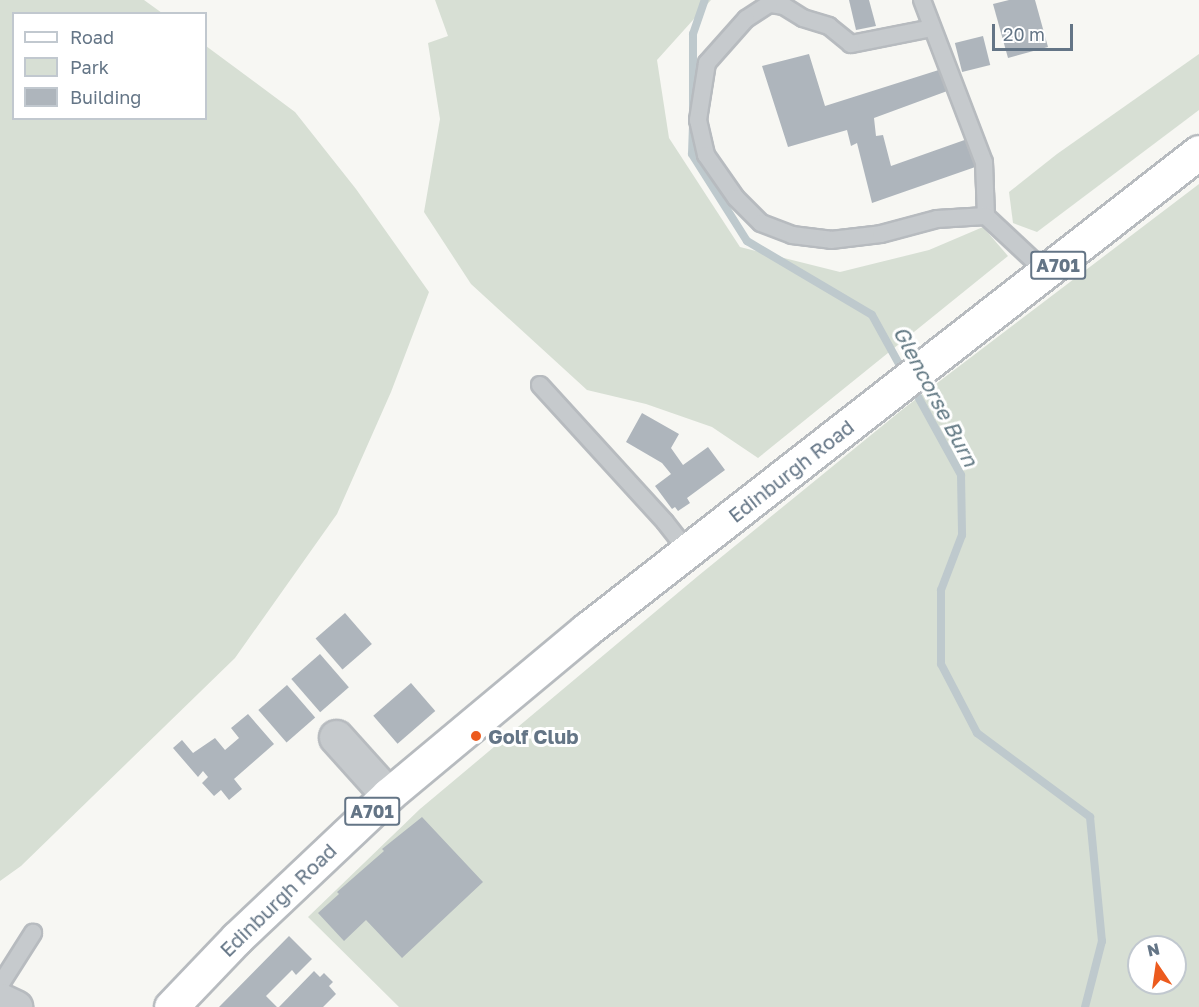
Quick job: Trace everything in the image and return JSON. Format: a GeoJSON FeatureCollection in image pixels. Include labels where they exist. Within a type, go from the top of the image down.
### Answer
{"type":"FeatureCollection","features":[{"type":"Feature","properties":{"kind":"main road","name":"Edinburgh Road"},"geometry":{"type":"LineString","coordinates":[[171,1007],[237,938],[388,795],[586,630],[1047,273],[1199,152]]}},
{"type":"Feature","properties":{"kind":"street"},"geometry":{"type":"LineString","coordinates":[[336,737],[388,795]]}},
{"type":"Feature","properties":{"kind":"street"},"geometry":{"type":"LineString","coordinates":[[0,1000],[15,1007]]}},
{"type":"Feature","properties":{"kind":"lane"},"geometry":{"type":"LineString","coordinates":[[922,0],[984,162],[986,216],[1047,273]]}},
{"type":"Feature","properties":{"kind":"lane"},"geometry":{"type":"LineString","coordinates":[[932,28],[851,44],[829,26],[803,18],[784,6],[768,4],[746,19],[707,63],[698,120],[706,155],[736,198],[761,223],[792,235],[831,240],[881,234],[937,219],[986,216]]}},
{"type":"Feature","properties":{"kind":"lane"},"geometry":{"type":"LineString","coordinates":[[540,385],[665,522],[688,551]]}},
{"type":"Feature","properties":{"kind":"lane"},"geometry":{"type":"LineString","coordinates":[[0,985],[33,933]]}},
{"type":"Feature","properties":{"kind":"green space"},"geometry":{"type":"Polygon","coordinates":[[[0,0],[144,0],[161,12],[12,12],[12,120],[207,120],[207,47],[295,112],[356,189],[429,292],[391,392],[337,514],[235,658],[21,866],[0,881],[0,0]]]}},
{"type":"Feature","properties":{"kind":"green space"},"geometry":{"type":"Polygon","coordinates":[[[435,0],[711,0],[657,60],[669,138],[740,247],[840,272],[929,250],[983,227],[1008,256],[758,458],[712,427],[646,404],[587,390],[471,284],[424,212],[440,119],[428,43],[448,36],[435,0]]]}},
{"type":"Feature","properties":{"kind":"green space"},"geometry":{"type":"Polygon","coordinates":[[[1199,54],[1199,110],[1037,232],[1013,223],[1009,192],[1057,154],[1199,54]]]}},
{"type":"Feature","properties":{"kind":"green space"},"geometry":{"type":"Polygon","coordinates":[[[1199,184],[1199,1007],[399,1007],[308,917],[420,809],[698,576],[903,409],[1199,184]]]}},
{"type":"Feature","properties":{"kind":"building"},"geometry":{"type":"Polygon","coordinates":[[[849,0],[869,0],[876,26],[856,30],[849,0]]]}},
{"type":"Feature","properties":{"kind":"building"},"geometry":{"type":"Polygon","coordinates":[[[1009,0],[1035,0],[1048,47],[1008,58],[993,4],[1009,0]]]}},
{"type":"Feature","properties":{"kind":"building"},"geometry":{"type":"Polygon","coordinates":[[[983,36],[990,65],[962,72],[955,43],[983,36]]]}},
{"type":"Feature","properties":{"kind":"building"},"geometry":{"type":"Polygon","coordinates":[[[809,54],[825,106],[945,68],[950,90],[874,118],[876,136],[883,135],[891,166],[973,137],[981,165],[872,203],[857,143],[851,146],[847,130],[788,147],[762,66],[809,54]]]}},
{"type":"Feature","properties":{"kind":"building"},"geometry":{"type":"Polygon","coordinates":[[[642,413],[679,434],[671,448],[683,465],[708,447],[725,470],[687,498],[690,503],[678,511],[675,507],[672,509],[655,486],[671,474],[662,463],[626,442],[642,413]]]}},
{"type":"Feature","properties":{"kind":"building"},"geometry":{"type":"Polygon","coordinates":[[[345,613],[372,644],[342,670],[316,639],[345,613]]]}},
{"type":"Feature","properties":{"kind":"building"},"geometry":{"type":"Polygon","coordinates":[[[320,654],[349,687],[320,712],[291,679],[320,654]]]}},
{"type":"Feature","properties":{"kind":"building"},"geometry":{"type":"Polygon","coordinates":[[[411,683],[435,711],[398,744],[373,716],[411,683]]]}},
{"type":"Feature","properties":{"kind":"building"},"geometry":{"type":"Polygon","coordinates":[[[287,685],[315,717],[287,742],[258,710],[287,685]]]}},
{"type":"Feature","properties":{"kind":"building"},"geometry":{"type":"Polygon","coordinates":[[[248,714],[274,744],[234,779],[242,789],[229,800],[221,790],[214,796],[202,783],[208,777],[203,771],[198,777],[173,748],[182,740],[193,753],[215,738],[225,750],[239,738],[231,728],[248,714]]]}},
{"type":"Feature","properties":{"kind":"building"},"geometry":{"type":"Polygon","coordinates":[[[422,817],[483,882],[402,958],[366,920],[344,941],[318,913],[339,894],[337,892],[384,851],[382,849],[422,817]]]}},
{"type":"Feature","properties":{"kind":"building"},"geometry":{"type":"Polygon","coordinates":[[[289,936],[312,959],[296,975],[292,970],[266,996],[277,1007],[219,1007],[289,936]]]}},
{"type":"Feature","properties":{"kind":"building"},"geometry":{"type":"Polygon","coordinates":[[[314,971],[320,977],[324,973],[333,982],[329,986],[336,994],[323,1007],[279,1007],[314,971]]]}},
{"type":"Feature","properties":{"kind":"waterway","name":"Glencorse Burn"},"geometry":{"type":"LineString","coordinates":[[693,109],[693,34],[705,0]]}},
{"type":"Feature","properties":{"kind":"waterway","name":"Glencorse Burn"},"geometry":{"type":"LineString","coordinates":[[693,125],[692,154],[747,241],[872,315],[904,373]]}},
{"type":"Feature","properties":{"kind":"waterway","name":"Glencorse Burn"},"geometry":{"type":"LineString","coordinates":[[911,384],[961,475],[962,535],[941,590],[941,664],[977,733],[1090,817],[1102,941],[1085,1007]]}},
{"type":"Feature","properties":{"kind":"place","name":"Golf Club"},"geometry":{"type":"Point","coordinates":[476,736]}}]}
